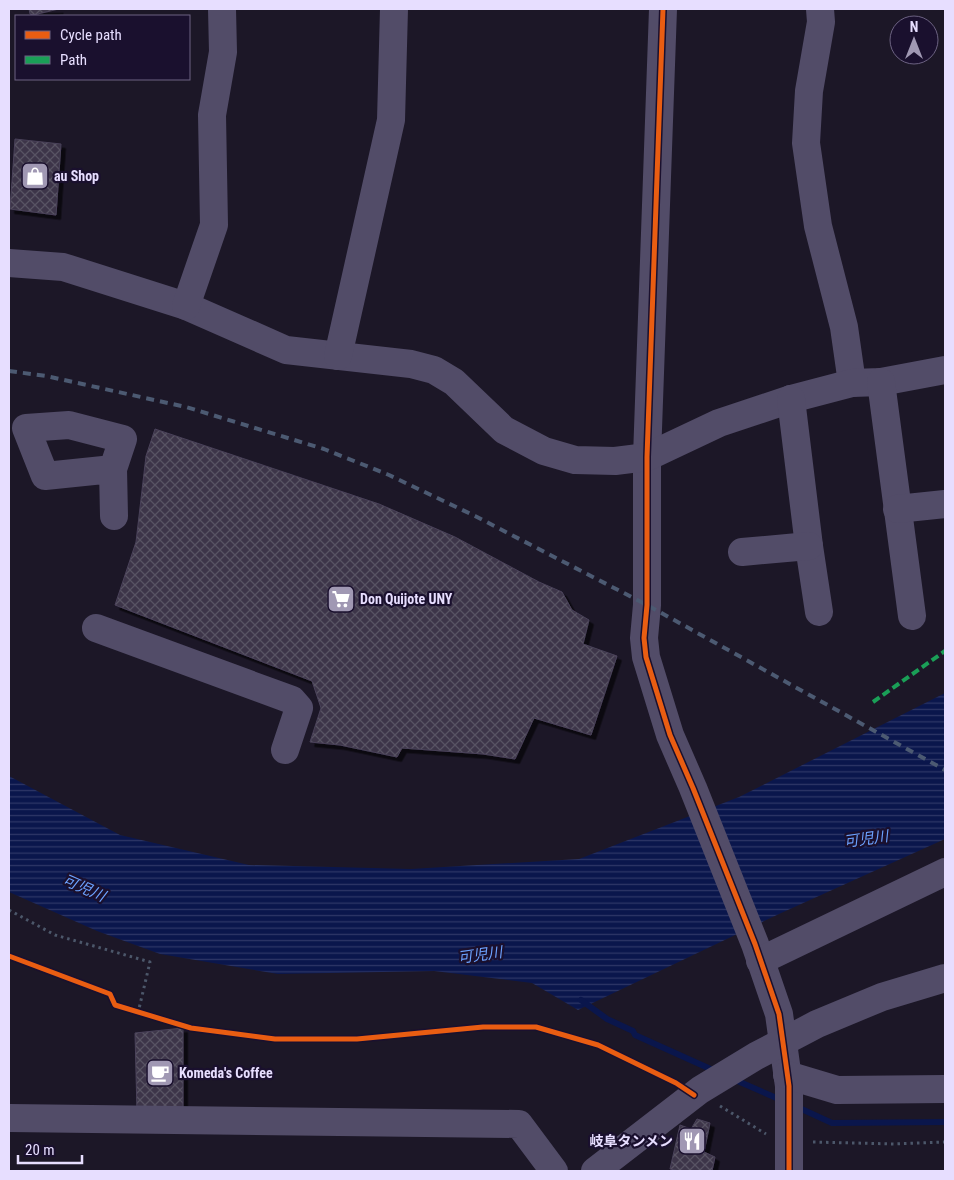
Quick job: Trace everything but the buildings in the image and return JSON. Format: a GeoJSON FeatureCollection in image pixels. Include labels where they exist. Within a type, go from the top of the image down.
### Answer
{"type":"FeatureCollection","features":[{"type":"Feature","properties":{"kind":"street"},"geometry":{"type":"LineString","coordinates":[[186,306],[214,224],[212,115],[223,52],[222,9]]}},
{"type":"Feature","properties":{"kind":"street"},"geometry":{"type":"LineString","coordinates":[[338,356],[391,120],[394,9]]}},
{"type":"Feature","properties":{"kind":"street"},"geometry":{"type":"LineString","coordinates":[[663,9],[646,457],[647,605],[644,638],[646,657],[670,735],[758,952],[779,1014],[788,1080],[789,1171]]}},
{"type":"Feature","properties":{"kind":"street"},"geometry":{"type":"LineString","coordinates":[[820,9],[821,22],[809,91],[806,143],[818,226],[844,327],[852,383]]}},
{"type":"Feature","properties":{"kind":"street"},"geometry":{"type":"LineString","coordinates":[[9,263],[63,267],[186,306],[286,350],[411,364],[434,370],[454,382],[504,430],[544,451],[575,460],[615,461],[646,457],[719,423],[791,399],[852,383],[881,382],[945,370]]}},
{"type":"Feature","properties":{"kind":"street"},"geometry":{"type":"LineString","coordinates":[[881,382],[912,616]]}},
{"type":"Feature","properties":{"kind":"street"},"geometry":{"type":"LineString","coordinates":[[791,399],[819,612]]}},
{"type":"Feature","properties":{"kind":"street"},"geometry":{"type":"LineString","coordinates":[[113,469],[114,516]]}},
{"type":"Feature","properties":{"kind":"street"},"geometry":{"type":"LineString","coordinates":[[897,509],[945,504]]}},
{"type":"Feature","properties":{"kind":"street"},"geometry":{"type":"LineString","coordinates":[[742,552],[809,546]]}},
{"type":"Feature","properties":{"kind":"street"},"geometry":{"type":"LineString","coordinates":[[96,628],[292,700],[300,708],[285,750]]}},
{"type":"Feature","properties":{"kind":"street"},"geometry":{"type":"LineString","coordinates":[[758,952],[945,872]]}},
{"type":"Feature","properties":{"kind":"street"},"geometry":{"type":"LineString","coordinates":[[595,1171],[697,1093],[743,1063],[817,1024],[882,997],[945,978]]}},
{"type":"Feature","properties":{"kind":"street"},"geometry":{"type":"LineString","coordinates":[[788,1080],[837,1090],[945,1089]]}},
{"type":"Feature","properties":{"kind":"street"},"geometry":{"type":"LineString","coordinates":[[9,1118],[519,1124],[554,1171]]}},
{"type":"Feature","properties":{"kind":"path"},"geometry":{"type":"LineString","coordinates":[[9,910],[55,935],[150,962],[138,1013]]}},
{"type":"Feature","properties":{"kind":"path"},"geometry":{"type":"LineString","coordinates":[[130,1010],[147,1015]]}},
{"type":"Feature","properties":{"kind":"path"},"geometry":{"type":"LineString","coordinates":[[697,1093],[777,1141],[789,1137],[894,1144],[945,1142]]}},
{"type":"Feature","properties":{"kind":"water","name":"可児川"},"geometry":{"type":"Polygon","coordinates":[[[945,693],[945,839],[779,914],[578,1010],[532,983],[434,971],[278,974],[160,954],[97,931],[9,892],[9,776],[120,835],[249,865],[411,869],[579,859],[739,797],[945,693]]]}},
{"type":"Feature","properties":{"kind":"waterway"},"geometry":{"type":"LineString","coordinates":[[581,1000],[607,1019],[633,1031],[635,1035],[715,1071]]}},
{"type":"Feature","properties":{"kind":"waterway"},"geometry":{"type":"LineString","coordinates":[[733,1079],[781,1100]]}},
{"type":"Feature","properties":{"kind":"waterway"},"geometry":{"type":"LineString","coordinates":[[795,1106],[832,1123],[945,1122]]}},
{"type":"Feature","properties":{"kind":"railway"},"geometry":{"type":"LineString","coordinates":[[9,371],[46,376],[186,407],[324,449],[389,475],[475,516],[647,605],[945,770]]}},
{"type":"Feature","properties":{"kind":"marked path"},"geometry":{"type":"LineString","coordinates":[[873,702],[945,651]]}},
{"type":"Feature","properties":{"kind":"cycle path"},"geometry":{"type":"LineString","coordinates":[[663,9],[647,457],[647,605],[644,638],[646,657],[670,735],[755,944],[779,1014],[789,1086],[789,1171]]}},
{"type":"Feature","properties":{"kind":"cycle path"},"geometry":{"type":"LineString","coordinates":[[9,956],[110,994],[115,1005],[191,1028],[275,1039],[357,1039],[483,1027],[536,1027],[598,1045],[676,1083],[694,1095]]}},
{"type":"Feature","properties":{"kind":"place","name":"au Shop"},"geometry":{"type":"Point","coordinates":[35,176]}},
{"type":"Feature","properties":{"kind":"place","name":"Don Quijote UNY"},"geometry":{"type":"Point","coordinates":[341,599]}},
{"type":"Feature","properties":{"kind":"place","name":"Komeda's Coffee"},"geometry":{"type":"Point","coordinates":[160,1073]}},
{"type":"Feature","properties":{"kind":"place","name":"岐阜タンメン"},"geometry":{"type":"Point","coordinates":[692,1141]}}]}
